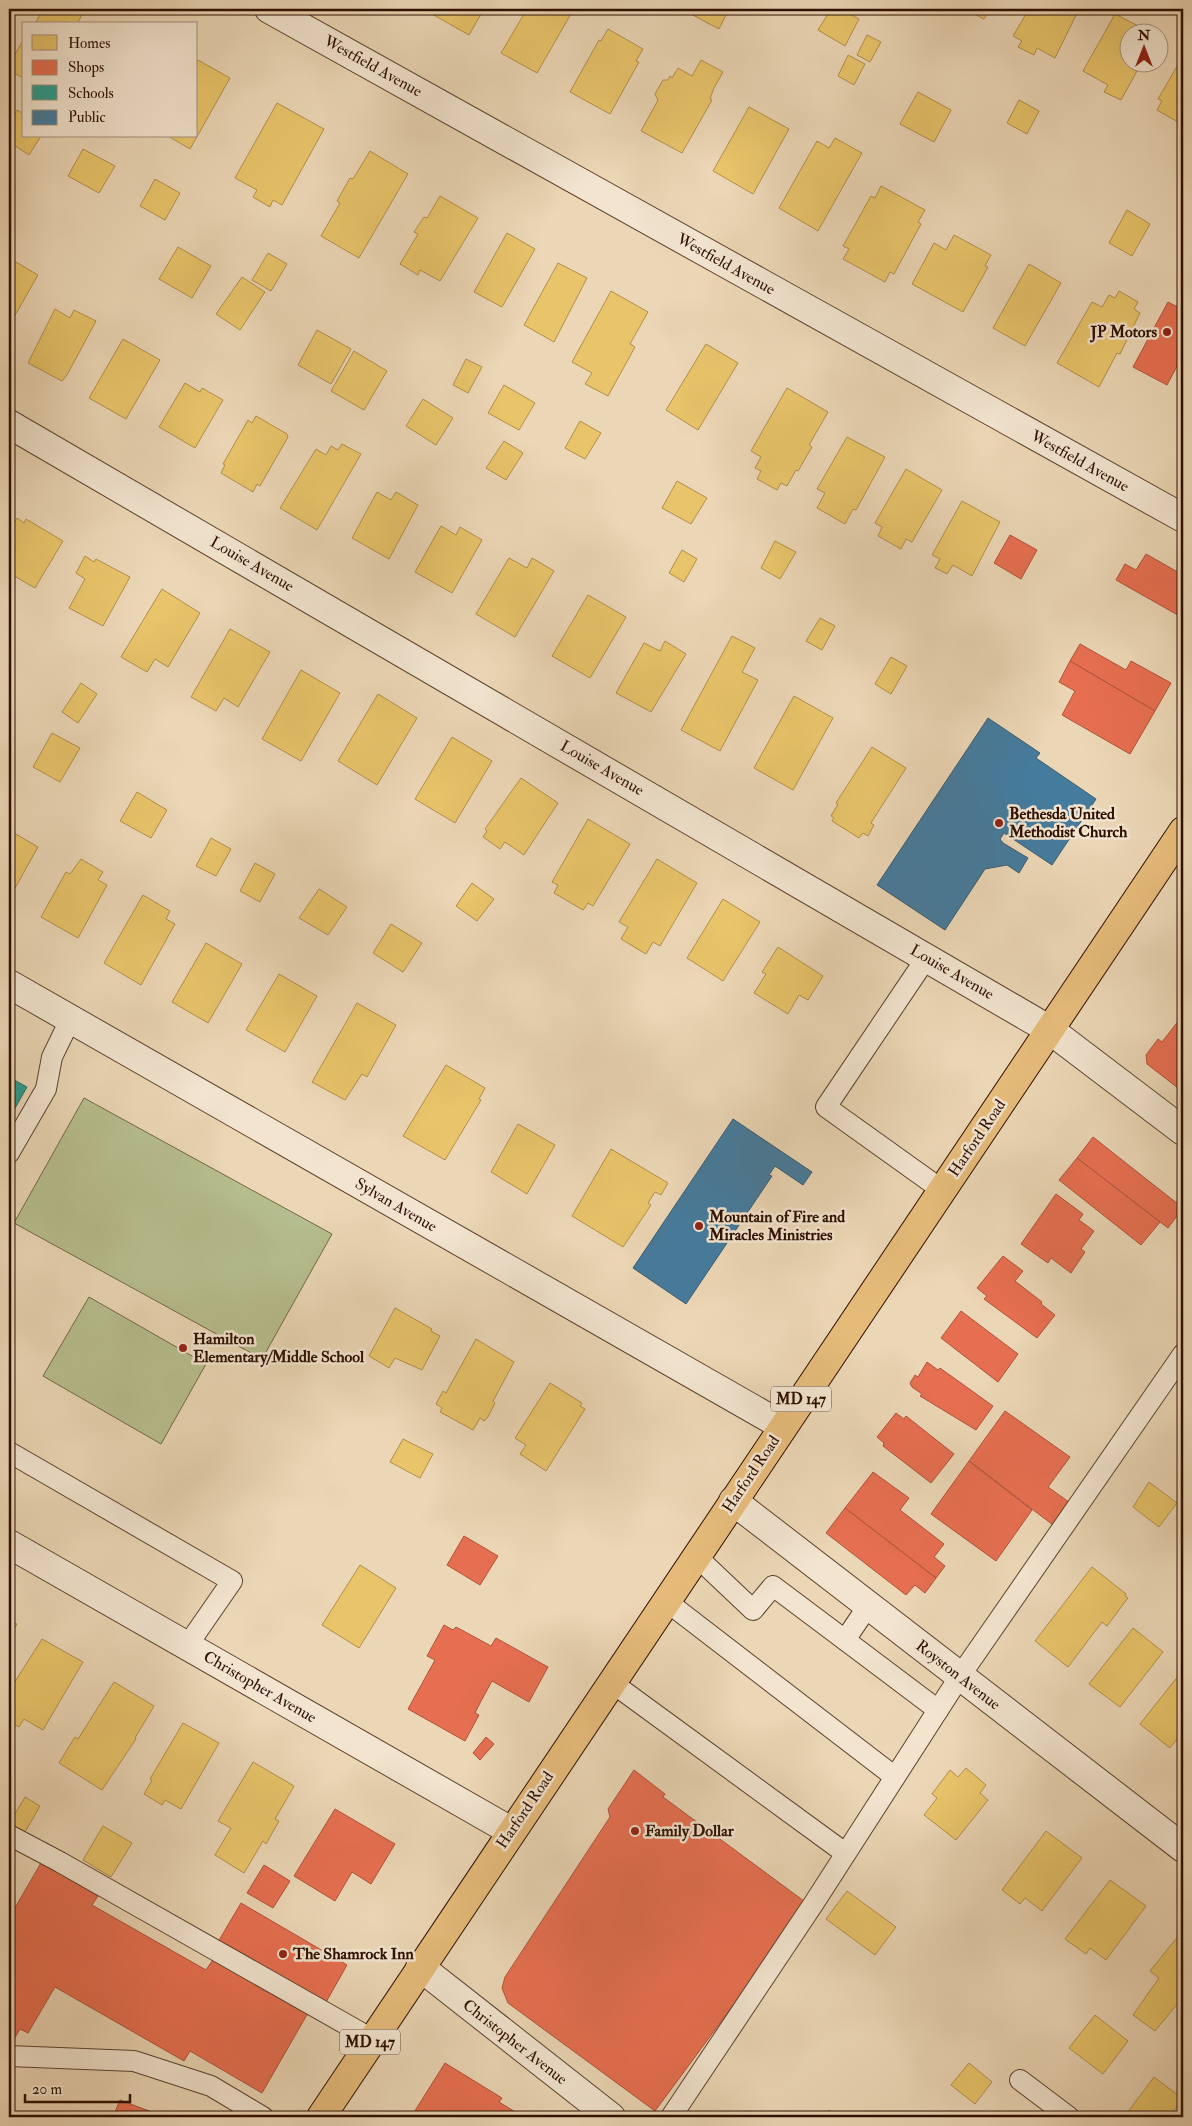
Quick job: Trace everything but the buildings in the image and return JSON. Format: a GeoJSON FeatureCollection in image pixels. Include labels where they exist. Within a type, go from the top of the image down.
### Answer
{"type":"FeatureCollection","features":[{"type":"Feature","properties":{"kind":"main road","name":"Harford Road"},"geometry":{"type":"LineString","coordinates":[[321,2117],[1183,831]]}},
{"type":"Feature","properties":{"kind":"street","name":"Westfield Avenue"},"geometry":{"type":"LineString","coordinates":[[270,9],[1183,518]]}},
{"type":"Feature","properties":{"kind":"street","name":"Louise Avenue"},"geometry":{"type":"LineString","coordinates":[[9,424],[1050,1030],[1183,1131]]}},
{"type":"Feature","properties":{"kind":"street","name":"Sylvan Avenue"},"geometry":{"type":"LineString","coordinates":[[9,984],[783,1426]]}},
{"type":"Feature","properties":{"kind":"street","name":"Royston Avenue"},"geometry":{"type":"LineString","coordinates":[[733,1501],[1183,1848]]}},
{"type":"Feature","properties":{"kind":"street","name":"Christopher Avenue"},"geometry":{"type":"LineString","coordinates":[[9,1544],[511,1831]]}},
{"type":"Feature","properties":{"kind":"street","name":"Christopher Avenue"},"geometry":{"type":"LineString","coordinates":[[420,1967],[611,2117]]}},
{"type":"Feature","properties":{"kind":"lane"},"geometry":{"type":"LineString","coordinates":[[927,957],[826,1108],[942,1190]]}},
{"type":"Feature","properties":{"kind":"lane"},"geometry":{"type":"LineString","coordinates":[[9,1153],[46,1089],[52,1057],[70,1020]]}},
{"type":"Feature","properties":{"kind":"lane"},"geometry":{"type":"LineString","coordinates":[[671,2117],[846,1853],[960,1676],[1183,1354]]}},
{"type":"Feature","properties":{"kind":"lane"},"geometry":{"type":"LineString","coordinates":[[9,1452],[232,1581],[187,1646]]}},
{"type":"Feature","properties":{"kind":"lane"},"geometry":{"type":"LineString","coordinates":[[696,1556],[753,1610],[773,1586],[938,1710]]}},
{"type":"Feature","properties":{"kind":"lane"},"geometry":{"type":"LineString","coordinates":[[666,1602],[895,1777]]}},
{"type":"Feature","properties":{"kind":"lane"},"geometry":{"type":"LineString","coordinates":[[845,1640],[868,1606]]}},
{"type":"Feature","properties":{"kind":"lane"},"geometry":{"type":"LineString","coordinates":[[612,1682],[846,1853]]}},
{"type":"Feature","properties":{"kind":"lane"},"geometry":{"type":"LineString","coordinates":[[9,1835],[372,2039]]}},
{"type":"Feature","properties":{"kind":"lane"},"geometry":{"type":"LineString","coordinates":[[9,2056],[134,2061],[211,2086],[263,2117]]}},
{"type":"Feature","properties":{"kind":"lane"},"geometry":{"type":"LineString","coordinates":[[1020,2080],[1069,2117]]}},
{"type":"Feature","properties":{"kind":"green space"},"geometry":{"type":"Polygon","coordinates":[[[84,1098],[332,1234],[262,1359],[14,1223],[84,1098]]]}},
{"type":"Feature","properties":{"kind":"green space"},"geometry":{"type":"Polygon","coordinates":[[[89,1297],[206,1364],[161,1444],[43,1376],[89,1297]]]}},
{"type":"Feature","properties":{"kind":"place","name":"JP Motors"},"geometry":{"type":"Point","coordinates":[1167,332]}},
{"type":"Feature","properties":{"kind":"place","name":"Bethesda United Methodist Church"},"geometry":{"type":"Point","coordinates":[999,823]}},
{"type":"Feature","properties":{"kind":"place","name":"Mountain of Fire and Miracles Ministries"},"geometry":{"type":"Point","coordinates":[699,1226]}},
{"type":"Feature","properties":{"kind":"place","name":"Hamilton Elementary/Middle School"},"geometry":{"type":"Point","coordinates":[183,1348]}},
{"type":"Feature","properties":{"kind":"place","name":"Family Dollar"},"geometry":{"type":"Point","coordinates":[635,1831]}},
{"type":"Feature","properties":{"kind":"place","name":"The Shamrock Inn"},"geometry":{"type":"Point","coordinates":[283,1954]}}]}
